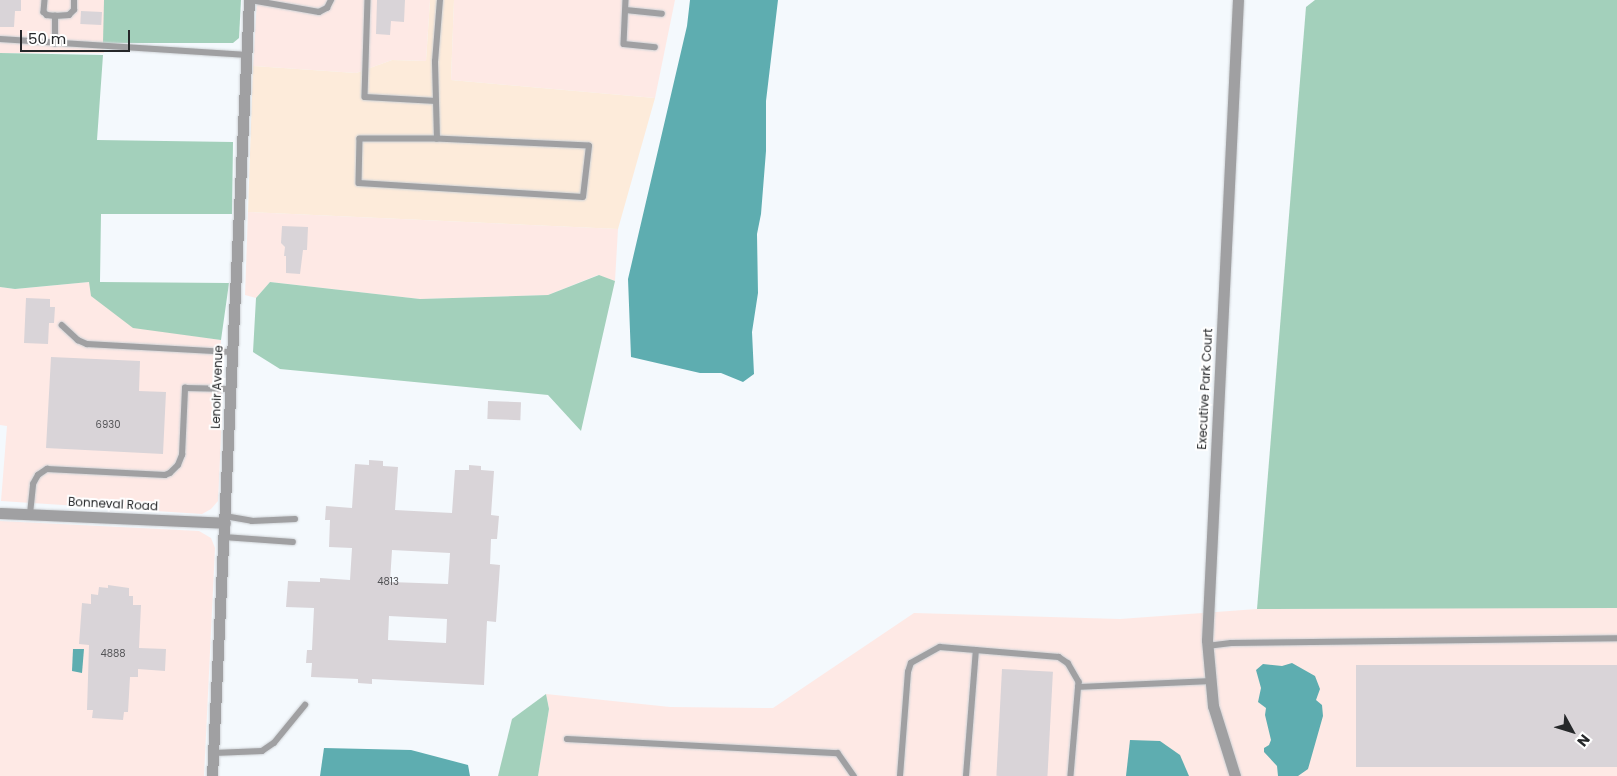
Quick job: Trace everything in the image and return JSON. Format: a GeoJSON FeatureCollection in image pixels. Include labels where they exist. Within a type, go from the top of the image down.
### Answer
{"type":"FeatureCollection","features":[{"type":"Feature","properties":{"kind":"street","name":"Lenoir Avenue"},"geometry":{"type":"LineString","coordinates":[[212,776],[250,0]]}},
{"type":"Feature","properties":{"kind":"street","name":"Executive Park Court"},"geometry":{"type":"LineString","coordinates":[[1235,776],[1221,737],[1209,681],[1207,646],[1238,0]]}},
{"type":"Feature","properties":{"kind":"street","name":"Bonneval Road"},"geometry":{"type":"LineString","coordinates":[[0,513],[225,520]]}},
{"type":"Feature","properties":{"kind":"lane"},"geometry":{"type":"LineString","coordinates":[[45,0],[44,12],[47,15],[55,16],[69,15],[74,10],[74,0]]}},
{"type":"Feature","properties":{"kind":"lane"},"geometry":{"type":"LineString","coordinates":[[250,0],[320,12],[326,8],[331,0]]}},
{"type":"Feature","properties":{"kind":"lane"},"geometry":{"type":"LineString","coordinates":[[368,0],[364,98],[436,101]]}},
{"type":"Feature","properties":{"kind":"lane"},"geometry":{"type":"LineString","coordinates":[[437,139],[435,62],[440,0]]}},
{"type":"Feature","properties":{"kind":"lane"},"geometry":{"type":"LineString","coordinates":[[626,0],[624,44],[655,47]]}},
{"type":"Feature","properties":{"kind":"lane"},"geometry":{"type":"LineString","coordinates":[[626,10],[662,14]]}},
{"type":"Feature","properties":{"kind":"lane"},"geometry":{"type":"LineString","coordinates":[[55,16],[55,44]]}},
{"type":"Feature","properties":{"kind":"lane"},"geometry":{"type":"LineString","coordinates":[[0,39],[248,55]]}},
{"type":"Feature","properties":{"kind":"lane"},"geometry":{"type":"LineString","coordinates":[[360,139],[437,139],[589,146],[583,197],[359,183],[360,139]]}},
{"type":"Feature","properties":{"kind":"lane"},"geometry":{"type":"LineString","coordinates":[[62,325],[78,340],[87,344],[232,352]]}},
{"type":"Feature","properties":{"kind":"lane"},"geometry":{"type":"LineString","coordinates":[[30,514],[32,484],[38,475],[47,469],[165,475],[170,473],[178,465],[182,455],[186,388],[231,389]]}},
{"type":"Feature","properties":{"kind":"lane"},"geometry":{"type":"LineString","coordinates":[[225,520],[294,519]]}},
{"type":"Feature","properties":{"kind":"lane"},"geometry":{"type":"LineString","coordinates":[[224,537],[293,542]]}},
{"type":"Feature","properties":{"kind":"lane"},"geometry":{"type":"LineString","coordinates":[[1207,646],[1231,643],[1617,638]]}},
{"type":"Feature","properties":{"kind":"lane"},"geometry":{"type":"LineString","coordinates":[[900,776],[908,672],[911,663],[940,647],[1059,657],[1068,663],[1079,682],[1071,776]]}},
{"type":"Feature","properties":{"kind":"lane"},"geometry":{"type":"LineString","coordinates":[[966,776],[976,650]]}},
{"type":"Feature","properties":{"kind":"lane"},"geometry":{"type":"LineString","coordinates":[[1078,687],[1209,681]]}},
{"type":"Feature","properties":{"kind":"lane"},"geometry":{"type":"LineString","coordinates":[[214,753],[262,751],[274,743],[305,706]]}},
{"type":"Feature","properties":{"kind":"lane"},"geometry":{"type":"LineString","coordinates":[[567,739],[838,753],[854,776]]}},
{"type":"Feature","properties":{"kind":"shaded area"},"geometry":{"type":"Polygon","coordinates":[[[0,0],[104,0],[104,53],[0,53],[0,0]]]}},
{"type":"Feature","properties":{"kind":"shaded area"},"geometry":{"type":"Polygon","coordinates":[[[257,0],[430,0],[426,61],[392,60],[356,73],[253,66],[257,0]]]}},
{"type":"Feature","properties":{"kind":"shaded area"},"geometry":{"type":"Polygon","coordinates":[[[430,0],[454,0],[451,80],[655,98],[618,229],[248,212],[253,66],[356,73],[392,60],[426,61],[430,0]]]}},
{"type":"Feature","properties":{"kind":"shaded area"},"geometry":{"type":"Polygon","coordinates":[[[454,0],[675,0],[655,98],[451,80],[454,0]]]}},
{"type":"Feature","properties":{"kind":"shaded area"},"geometry":{"type":"Polygon","coordinates":[[[248,212],[618,229],[615,281],[598,275],[548,295],[420,299],[270,282],[256,298],[245,295],[248,212]]]}},
{"type":"Feature","properties":{"kind":"shaded area"},"geometry":{"type":"Polygon","coordinates":[[[89,282],[133,327],[221,340],[222,414],[218,501],[211,509],[202,514],[1,501],[7,426],[0,425],[0,287],[15,289],[89,282]]]}},
{"type":"Feature","properties":{"kind":"shaded area"},"geometry":{"type":"Polygon","coordinates":[[[0,521],[199,531],[211,538],[215,548],[204,776],[0,776],[0,521]]]}},
{"type":"Feature","properties":{"kind":"shaded area"},"geometry":{"type":"Polygon","coordinates":[[[1617,607],[1617,776],[538,776],[549,709],[546,694],[670,707],[773,708],[914,613],[1120,619],[1257,609],[1617,607]]]}},
{"type":"Feature","properties":{"kind":"green space"},"geometry":{"type":"Polygon","coordinates":[[[104,0],[241,0],[239,38],[233,43],[103,43],[104,0]]]}},
{"type":"Feature","properties":{"kind":"green space"},"geometry":{"type":"Polygon","coordinates":[[[1315,0],[1617,0],[1617,608],[1257,609],[1306,7],[1315,0]]]}},
{"type":"Feature","properties":{"kind":"green space"},"geometry":{"type":"Polygon","coordinates":[[[0,53],[103,55],[97,140],[233,142],[232,214],[101,214],[100,282],[229,283],[221,340],[133,328],[91,296],[89,282],[15,289],[0,287],[0,53]]]}},
{"type":"Feature","properties":{"kind":"green space"},"geometry":{"type":"Polygon","coordinates":[[[599,275],[615,281],[581,431],[548,395],[280,369],[253,352],[256,298],[270,282],[420,299],[548,295],[599,275]]]}},
{"type":"Feature","properties":{"kind":"green space"},"geometry":{"type":"Polygon","coordinates":[[[546,694],[549,709],[538,776],[498,776],[512,719],[546,694]]]}},
{"type":"Feature","properties":{"kind":"water"},"geometry":{"type":"Polygon","coordinates":[[[690,0],[778,0],[766,101],[766,151],[761,214],[757,234],[758,293],[752,332],[754,374],[743,382],[721,373],[700,373],[631,357],[628,279],[687,26],[690,0]]]}},
{"type":"Feature","properties":{"kind":"water"},"geometry":{"type":"Polygon","coordinates":[[[73,649],[84,649],[82,673],[72,671],[73,649]]]}},
{"type":"Feature","properties":{"kind":"water"},"geometry":{"type":"Polygon","coordinates":[[[1292,663],[1315,676],[1320,689],[1316,700],[1322,705],[1323,716],[1308,769],[1298,776],[1278,776],[1277,766],[1264,752],[1264,748],[1269,745],[1271,740],[1265,715],[1266,708],[1258,702],[1261,688],[1256,670],[1263,664],[1282,666],[1292,663]]]}},
{"type":"Feature","properties":{"kind":"water"},"geometry":{"type":"Polygon","coordinates":[[[1130,740],[1160,741],[1180,755],[1189,776],[1126,776],[1130,740]]]}},
{"type":"Feature","properties":{"kind":"water"},"geometry":{"type":"Polygon","coordinates":[[[324,748],[411,750],[468,765],[470,776],[320,776],[324,748]]]}},
{"type":"Feature","properties":{"kind":"building"},"geometry":{"type":"Polygon","coordinates":[[[0,0],[21,0],[21,11],[15,11],[14,27],[0,27],[0,0]]]}},
{"type":"Feature","properties":{"kind":"building"},"geometry":{"type":"Polygon","coordinates":[[[377,0],[405,0],[404,22],[391,21],[390,35],[376,34],[377,0]]]}},
{"type":"Feature","properties":{"kind":"building"},"geometry":{"type":"Polygon","coordinates":[[[81,11],[102,12],[101,25],[80,24],[81,11]]]}},
{"type":"Feature","properties":{"kind":"building"},"geometry":{"type":"Polygon","coordinates":[[[282,226],[308,227],[307,250],[303,250],[300,274],[286,273],[285,247],[281,243],[282,226]]]}},
{"type":"Feature","properties":{"kind":"building"},"geometry":{"type":"Polygon","coordinates":[[[26,298],[50,299],[50,307],[55,307],[54,323],[49,323],[48,344],[24,343],[26,298]]]}},
{"type":"Feature","properties":{"kind":"building"},"geometry":{"type":"Polygon","coordinates":[[[51,357],[140,361],[139,391],[166,392],[163,454],[46,448],[51,357]]]}},
{"type":"Feature","properties":{"kind":"building"},"geometry":{"type":"Polygon","coordinates":[[[488,401],[521,402],[520,420],[487,419],[488,401]]]}},
{"type":"Feature","properties":{"kind":"building"},"geometry":{"type":"Polygon","coordinates":[[[369,460],[383,461],[383,466],[398,467],[395,510],[452,513],[455,470],[469,470],[469,465],[481,466],[481,470],[494,471],[491,515],[499,516],[497,539],[491,539],[490,564],[500,565],[496,622],[487,621],[484,685],[372,679],[372,684],[358,683],[358,679],[311,677],[312,663],[306,663],[307,650],[312,650],[314,608],[286,607],[288,581],[320,582],[320,578],[350,580],[352,548],[329,547],[330,520],[325,520],[326,506],[352,508],[355,464],[369,465],[369,460]],[[392,550],[390,582],[448,584],[450,553],[392,550]],[[389,616],[388,640],[446,643],[447,619],[389,616]]]}},
{"type":"Feature","properties":{"kind":"building"},"geometry":{"type":"Polygon","coordinates":[[[108,585],[129,588],[129,596],[133,596],[133,605],[141,605],[139,648],[166,649],[165,671],[138,669],[138,677],[130,677],[128,712],[124,712],[123,720],[92,718],[93,710],[87,710],[89,645],[79,644],[82,603],[91,604],[91,594],[98,595],[99,587],[108,588],[108,585]]]}},
{"type":"Feature","properties":{"kind":"building"},"geometry":{"type":"Polygon","coordinates":[[[1356,665],[1617,665],[1617,767],[1356,767],[1356,665]]]}},
{"type":"Feature","properties":{"kind":"building"},"geometry":{"type":"Polygon","coordinates":[[[1002,669],[1053,672],[1047,776],[996,776],[1002,669]]]}}]}
